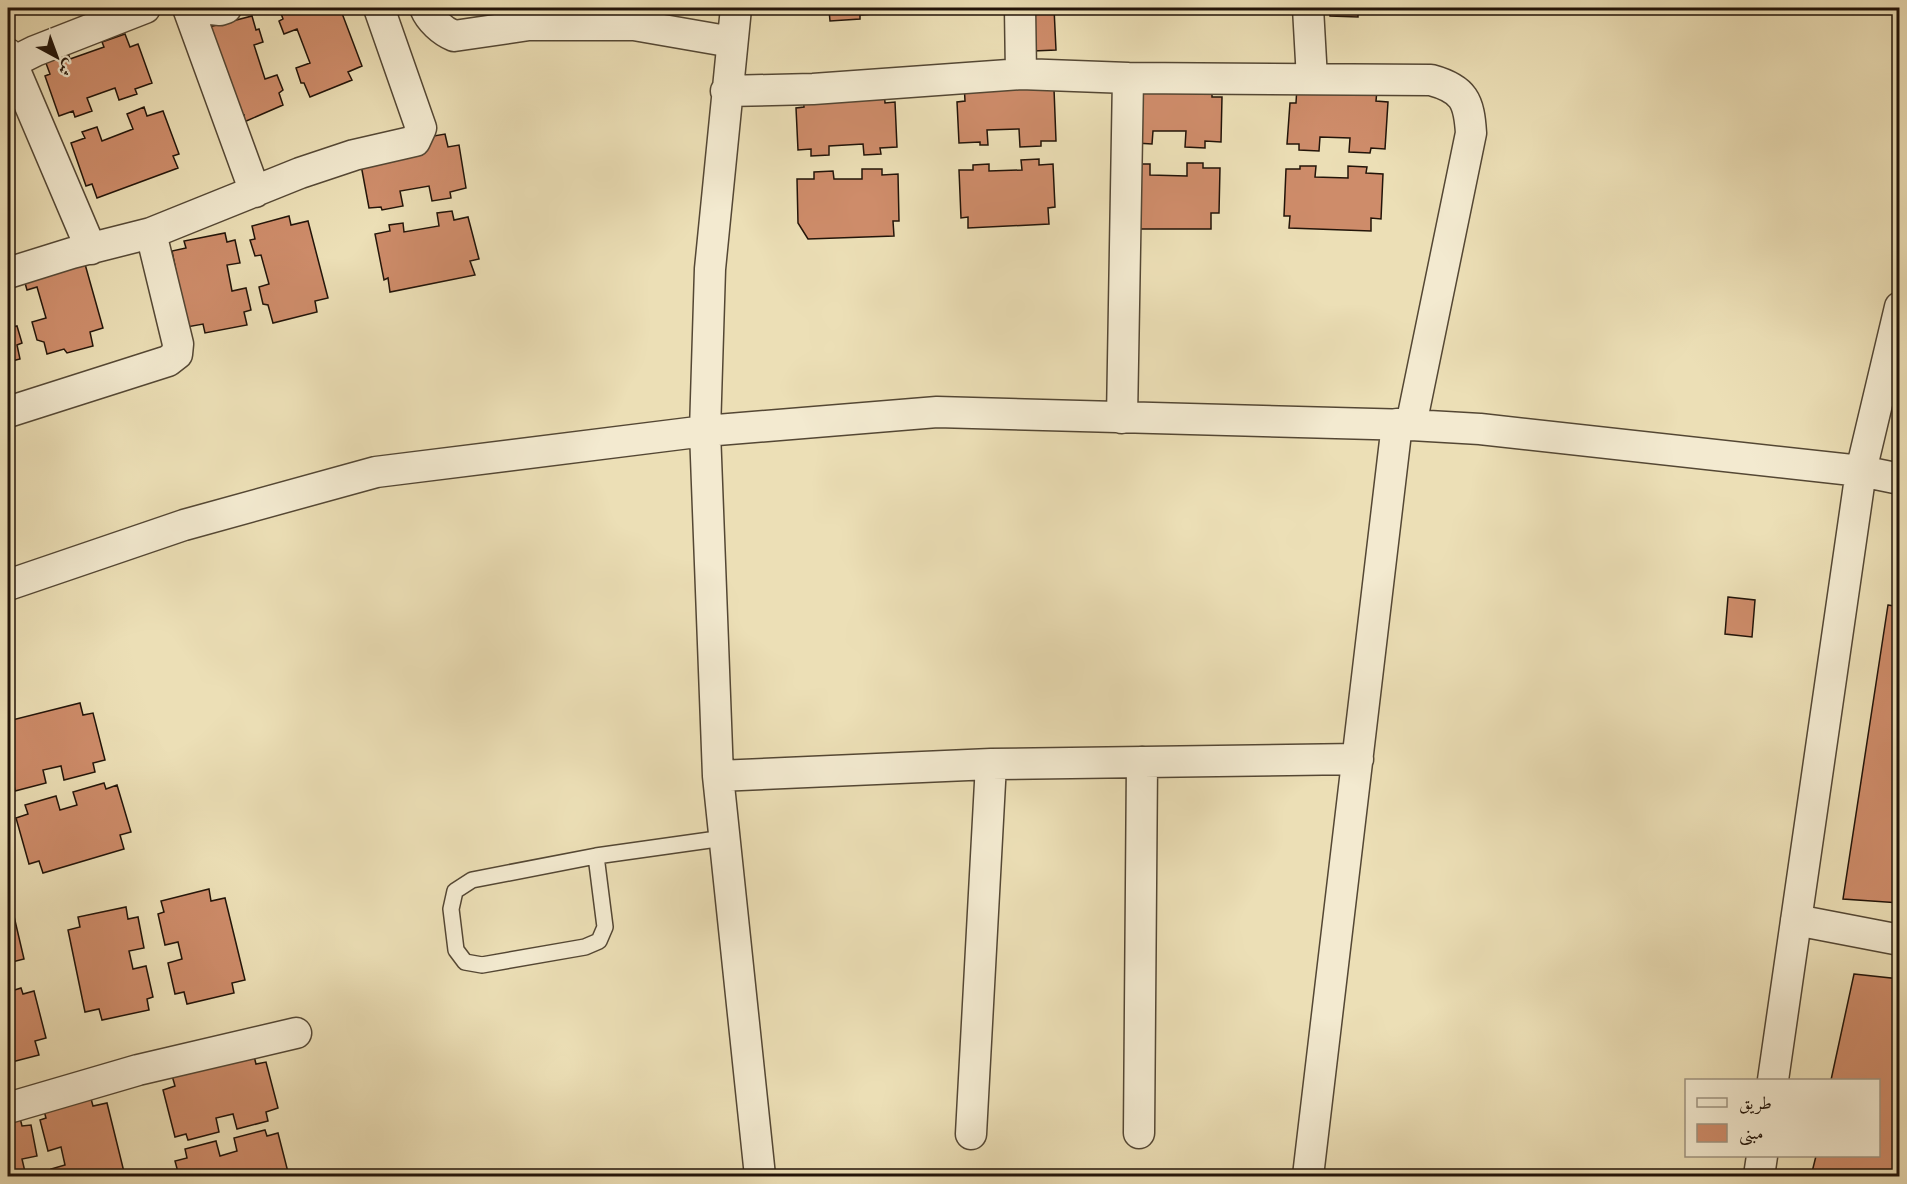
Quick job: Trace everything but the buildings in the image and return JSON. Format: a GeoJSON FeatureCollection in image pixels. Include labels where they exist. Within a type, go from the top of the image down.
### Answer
{"type":"FeatureCollection","features":[{"type":"Feature","properties":{"kind":"street"},"geometry":{"type":"LineString","coordinates":[[91,249],[9,67],[35,51],[145,8]]}},
{"type":"Feature","properties":{"kind":"street"},"geometry":{"type":"LineString","coordinates":[[207,8],[255,192]]}},
{"type":"Feature","properties":{"kind":"street"},"geometry":{"type":"LineString","coordinates":[[8,273],[151,233],[354,155],[415,141],[421,128],[379,8]]}},
{"type":"Feature","properties":{"kind":"street"},"geometry":{"type":"LineString","coordinates":[[425,8],[443,32],[454,36],[520,18],[529,25],[592,17],[732,42]]}},
{"type":"Feature","properties":{"kind":"street"},"geometry":{"type":"LineString","coordinates":[[736,8],[710,269],[705,431],[718,776],[760,1176]]}},
{"type":"Feature","properties":{"kind":"street"},"geometry":{"type":"LineString","coordinates":[[1020,8],[1021,74]]}},
{"type":"Feature","properties":{"kind":"street"},"geometry":{"type":"LineString","coordinates":[[1308,8],[1312,79]]}},
{"type":"Feature","properties":{"kind":"street"},"geometry":{"type":"LineString","coordinates":[[726,91],[813,89],[1021,74],[1128,78],[1431,80],[1449,85],[1460,93],[1470,111],[1471,134],[1404,424],[1358,759],[1308,1176]]}},
{"type":"Feature","properties":{"kind":"street"},"geometry":{"type":"LineString","coordinates":[[1122,418],[1128,78]]}},
{"type":"Feature","properties":{"kind":"street"},"geometry":{"type":"LineString","coordinates":[[8,412],[168,361],[177,354],[178,344],[151,233]]}},
{"type":"Feature","properties":{"kind":"street"},"geometry":{"type":"LineString","coordinates":[[1773,1079],[1862,471],[1899,307]]}},
{"type":"Feature","properties":{"kind":"street"},"geometry":{"type":"LineString","coordinates":[[8,585],[184,525],[376,472],[705,431],[937,412],[1404,424],[1480,429],[1862,471],[1899,479]]}},
{"type":"Feature","properties":{"kind":"street"},"geometry":{"type":"LineString","coordinates":[[718,776],[991,764],[1358,759]]}},
{"type":"Feature","properties":{"kind":"street"},"geometry":{"type":"LineString","coordinates":[[1139,1133],[1142,762]]}},
{"type":"Feature","properties":{"kind":"street"},"geometry":{"type":"LineString","coordinates":[[971,1134],[991,764]]}},
{"type":"Feature","properties":{"kind":"street"},"geometry":{"type":"LineString","coordinates":[[1796,920],[1899,940]]}},
{"type":"Feature","properties":{"kind":"street"},"geometry":{"type":"LineString","coordinates":[[8,1108],[138,1070],[296,1033]]}},
{"type":"Feature","properties":{"kind":"street"},"geometry":{"type":"LineString","coordinates":[[1759,1176],[1762,1157]]}},
{"type":"Feature","properties":{"kind":"lane"},"geometry":{"type":"LineString","coordinates":[[596,856],[605,927],[599,940],[585,946],[482,965],[465,962],[456,950],[451,909],[455,891],[472,880],[596,856],[724,838]]}}]}
